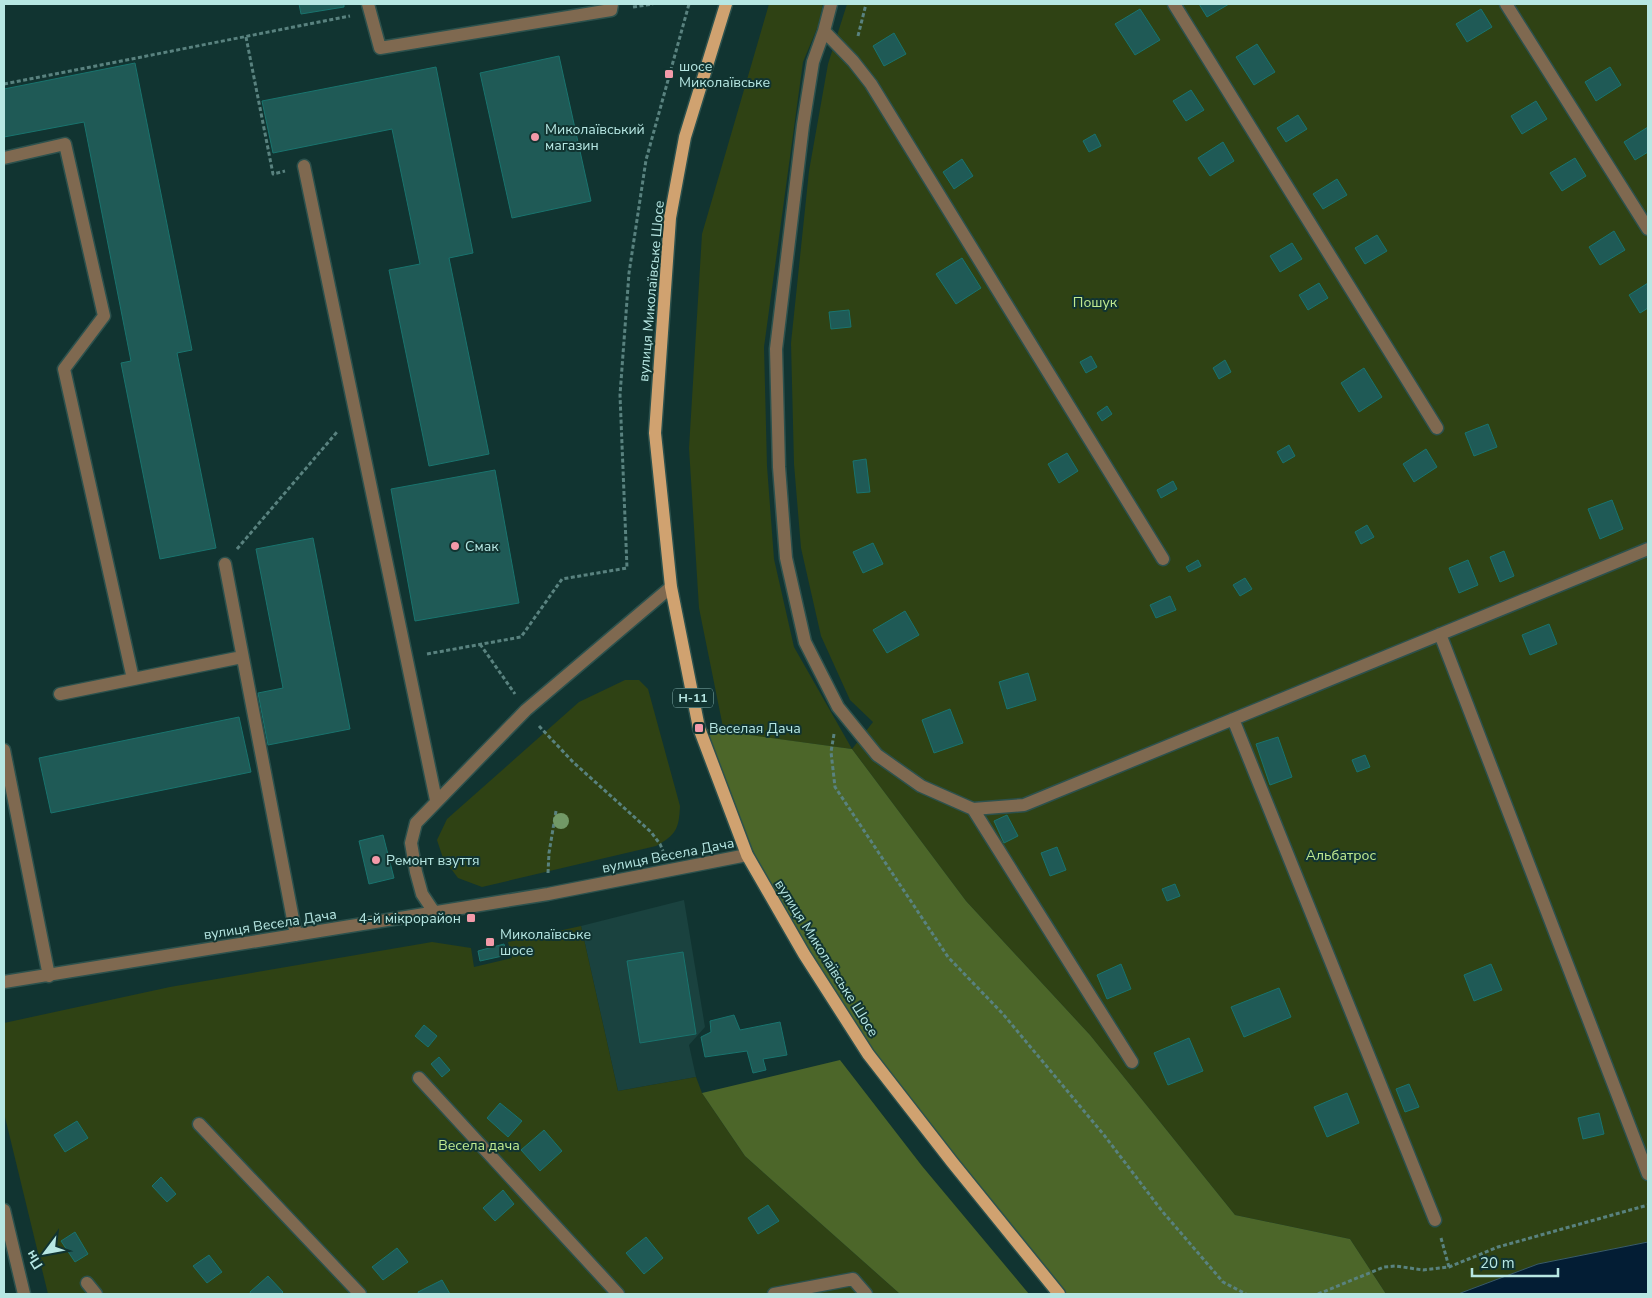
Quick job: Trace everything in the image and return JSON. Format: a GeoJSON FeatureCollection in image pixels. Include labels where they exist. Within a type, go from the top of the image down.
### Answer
{"type":"FeatureCollection","features":[{"type":"Feature","properties":{"kind":"main road","name":"вулиця Миколаївське Шосе"},"geometry":{"type":"LineString","coordinates":[[726,4],[685,137],[670,218],[655,433],[671,587],[699,728],[747,855],[804,954],[868,1054],[952,1162],[1059,1294]]}},
{"type":"Feature","properties":{"kind":"street"},"geometry":{"type":"LineString","coordinates":[[369,8],[380,48],[611,10],[612,4]]}},
{"type":"Feature","properties":{"kind":"street"},"geometry":{"type":"LineString","coordinates":[[831,4],[814,62],[802,124],[776,349],[779,467],[786,558],[805,642],[838,707],[877,755],[921,786],[973,809],[1024,805],[1648,548]]}},
{"type":"Feature","properties":{"kind":"street"},"geometry":{"type":"LineString","coordinates":[[1174,4],[1437,428]]}},
{"type":"Feature","properties":{"kind":"street"},"geometry":{"type":"LineString","coordinates":[[1506,4],[1648,229]]}},
{"type":"Feature","properties":{"kind":"street"},"geometry":{"type":"LineString","coordinates":[[824,31],[853,61],[871,84],[1163,559]]}},
{"type":"Feature","properties":{"kind":"street"},"geometry":{"type":"LineString","coordinates":[[4,158],[65,144],[104,316],[64,369],[133,679]]}},
{"type":"Feature","properties":{"kind":"street"},"geometry":{"type":"LineString","coordinates":[[304,166],[436,800]]}},
{"type":"Feature","properties":{"kind":"street"},"geometry":{"type":"LineString","coordinates":[[225,564],[296,935]]}},
{"type":"Feature","properties":{"kind":"street"},"geometry":{"type":"LineString","coordinates":[[434,912],[422,894],[411,843],[416,823],[436,800],[526,710],[671,587]]}},
{"type":"Feature","properties":{"kind":"street"},"geometry":{"type":"LineString","coordinates":[[1440,634],[1648,1174]]}},
{"type":"Feature","properties":{"kind":"street"},"geometry":{"type":"LineString","coordinates":[[60,694],[242,656]]}},
{"type":"Feature","properties":{"kind":"street"},"geometry":{"type":"LineString","coordinates":[[1233,720],[1435,1220]]}},
{"type":"Feature","properties":{"kind":"street"},"geometry":{"type":"LineString","coordinates":[[4,750],[49,976]]}},
{"type":"Feature","properties":{"kind":"street"},"geometry":{"type":"LineString","coordinates":[[973,809],[1132,1062]]}},
{"type":"Feature","properties":{"kind":"street","name":"вулиця Весела Дача"},"geometry":{"type":"LineString","coordinates":[[4,982],[548,894],[747,855]]}},
{"type":"Feature","properties":{"kind":"street"},"geometry":{"type":"LineString","coordinates":[[419,1078],[618,1294]]}},
{"type":"Feature","properties":{"kind":"street"},"geometry":{"type":"LineString","coordinates":[[199,1124],[360,1294]]}},
{"type":"Feature","properties":{"kind":"street"},"geometry":{"type":"LineString","coordinates":[[4,1210],[24,1294]]}},
{"type":"Feature","properties":{"kind":"street"},"geometry":{"type":"LineString","coordinates":[[774,1294],[853,1279],[866,1294]]}},
{"type":"Feature","properties":{"kind":"street"},"geometry":{"type":"LineString","coordinates":[[87,1284],[96,1294]]}},
{"type":"Feature","properties":{"kind":"path"},"geometry":{"type":"LineString","coordinates":[[407,658],[521,636],[562,579],[627,568],[620,395],[629,273],[646,160],[688,4]]}},
{"type":"Feature","properties":{"kind":"path"},"geometry":{"type":"LineString","coordinates":[[853,61],[866,4]]}},
{"type":"Feature","properties":{"kind":"path"},"geometry":{"type":"LineString","coordinates":[[4,84],[246,37],[369,8]]}},
{"type":"Feature","properties":{"kind":"path"},"geometry":{"type":"LineString","coordinates":[[246,37],[273,174],[304,166]]}},
{"type":"Feature","properties":{"kind":"path"},"geometry":{"type":"LineString","coordinates":[[225,564],[355,411]]}},
{"type":"Feature","properties":{"kind":"path"},"geometry":{"type":"LineString","coordinates":[[480,644],[544,733],[573,762],[651,832],[660,844],[671,870]]}},
{"type":"Feature","properties":{"kind":"path"},"geometry":{"type":"LineString","coordinates":[[838,707],[831,752],[835,787],[948,957],[1003,1014],[1104,1134],[1162,1211],[1222,1282],[1246,1294]]}},
{"type":"Feature","properties":{"kind":"path"},"geometry":{"type":"LineString","coordinates":[[548,894],[549,853],[556,811]]}},
{"type":"Feature","properties":{"kind":"path"},"geometry":{"type":"LineString","coordinates":[[1318,1294],[1384,1267],[1396,1266],[1423,1270],[1449,1266],[1498,1247],[1648,1205]]}},
{"type":"Feature","properties":{"kind":"path"},"geometry":{"type":"LineString","coordinates":[[1435,1220],[1449,1266]]}},
{"type":"Feature","properties":{"kind":"shaded area"},"geometry":{"type":"Polygon","coordinates":[[[684,900],[705,1027],[689,1045],[696,1077],[618,1091],[581,926],[684,900]]]}},
{"type":"Feature","properties":{"kind":"shaded area"},"geometry":{"type":"Polygon","coordinates":[[[1648,1242],[1648,1294],[1458,1294],[1538,1264],[1648,1242]]]}},
{"type":"Feature","properties":{"kind":"green space"},"geometry":{"type":"Polygon","coordinates":[[[769,4],[823,4],[818,26],[803,62],[764,347],[767,466],[774,559],[794,647],[852,749],[724,732],[699,608],[689,448],[702,234],[769,4]]]}},
{"type":"Feature","properties":{"kind":"green space"},"geometry":{"type":"Polygon","coordinates":[[[847,4],[1648,4],[1648,1242],[1538,1264],[1458,1294],[1386,1294],[1350,1239],[1235,1215],[1090,1035],[966,901],[852,749],[873,722],[850,700],[821,636],[801,548],[794,464],[791,343],[809,171],[828,64],[847,4]]]}},
{"type":"Feature","properties":{"kind":"green space"},"geometry":{"type":"Polygon","coordinates":[[[625,680],[639,680],[648,689],[680,806],[679,820],[672,835],[656,846],[482,887],[458,878],[443,858],[437,840],[447,819],[579,702],[625,680]]]}},
{"type":"Feature","properties":{"kind":"green space"},"geometry":{"type":"Polygon","coordinates":[[[699,728],[852,749],[966,901],[1090,1035],[1235,1215],[1350,1239],[1386,1294],[1059,1294],[868,1054],[747,855],[699,728]]]}},
{"type":"Feature","properties":{"kind":"green space","name":"Весела дача"},"geometry":{"type":"Polygon","coordinates":[[[581,926],[618,1091],[696,1077],[702,1093],[745,1156],[900,1294],[48,1294],[4,1113],[4,1023],[170,987],[432,942],[471,948],[474,967],[512,958],[508,942],[581,926]]]}},
{"type":"Feature","properties":{"kind":"green space"},"geometry":{"type":"Polygon","coordinates":[[[840,1060],[922,1166],[1029,1294],[900,1294],[745,1156],[702,1093],[840,1060]]]}},
{"type":"Feature","properties":{"kind":"building"},"geometry":{"type":"Polygon","coordinates":[[[299,4],[344,4],[344,7],[301,14],[299,4]]]}},
{"type":"Feature","properties":{"kind":"building"},"geometry":{"type":"Polygon","coordinates":[[[1199,4],[1229,4],[1207,17],[1199,4]]]}},
{"type":"Feature","properties":{"kind":"building"},"geometry":{"type":"Polygon","coordinates":[[[1140,9],[1160,40],[1135,55],[1115,24],[1140,9]]]}},
{"type":"Feature","properties":{"kind":"building"},"geometry":{"type":"Polygon","coordinates":[[[1481,9],[1492,27],[1467,42],[1456,24],[1481,9]]]}},
{"type":"Feature","properties":{"kind":"building"},"geometry":{"type":"Polygon","coordinates":[[[894,33],[906,54],[884,66],[873,46],[894,33]]]}},
{"type":"Feature","properties":{"kind":"building"},"geometry":{"type":"Polygon","coordinates":[[[1257,44],[1275,72],[1254,85],[1236,57],[1257,44]]]}},
{"type":"Feature","properties":{"kind":"building","name":"Миколаївський магазин"},"geometry":{"type":"Polygon","coordinates":[[[559,56],[591,201],[512,218],[480,73],[559,56]]]}},
{"type":"Feature","properties":{"kind":"building"},"geometry":{"type":"Polygon","coordinates":[[[135,63],[192,350],[177,353],[216,548],[160,559],[121,363],[131,361],[84,122],[4,137],[4,89],[135,63]]]}},
{"type":"Feature","properties":{"kind":"building"},"geometry":{"type":"Polygon","coordinates":[[[436,67],[473,253],[449,258],[489,454],[429,466],[389,270],[420,264],[392,129],[273,153],[262,101],[436,67]]]}},
{"type":"Feature","properties":{"kind":"building"},"geometry":{"type":"Polygon","coordinates":[[[1610,67],[1621,85],[1596,101],[1585,82],[1610,67]]]}},
{"type":"Feature","properties":{"kind":"building"},"geometry":{"type":"Polygon","coordinates":[[[1191,90],[1204,110],[1186,121],[1173,101],[1191,90]]]}},
{"type":"Feature","properties":{"kind":"building"},"geometry":{"type":"Polygon","coordinates":[[[1536,101],[1547,119],[1522,134],[1511,116],[1536,101]]]}},
{"type":"Feature","properties":{"kind":"building"},"geometry":{"type":"Polygon","coordinates":[[[1298,115],[1307,129],[1286,142],[1277,128],[1298,115]]]}},
{"type":"Feature","properties":{"kind":"building"},"geometry":{"type":"Polygon","coordinates":[[[1648,127],[1648,152],[1635,160],[1624,142],[1648,127]]]}},
{"type":"Feature","properties":{"kind":"building"},"geometry":{"type":"Polygon","coordinates":[[[1095,134],[1101,146],[1089,152],[1083,141],[1095,134]]]}},
{"type":"Feature","properties":{"kind":"building"},"geometry":{"type":"Polygon","coordinates":[[[1223,142],[1234,161],[1210,176],[1198,158],[1223,142]]]}},
{"type":"Feature","properties":{"kind":"building"},"geometry":{"type":"Polygon","coordinates":[[[1575,158],[1586,176],[1562,191],[1550,173],[1575,158]]]}},
{"type":"Feature","properties":{"kind":"building"},"geometry":{"type":"Polygon","coordinates":[[[962,159],[973,176],[954,189],[943,172],[962,159]]]}},
{"type":"Feature","properties":{"kind":"building"},"geometry":{"type":"Polygon","coordinates":[[[1337,179],[1347,195],[1323,209],[1313,194],[1337,179]]]}},
{"type":"Feature","properties":{"kind":"building"},"geometry":{"type":"Polygon","coordinates":[[[1614,231],[1625,250],[1600,265],[1589,247],[1614,231]]]}},
{"type":"Feature","properties":{"kind":"building"},"geometry":{"type":"Polygon","coordinates":[[[1377,235],[1387,251],[1365,264],[1355,248],[1377,235]]]}},
{"type":"Feature","properties":{"kind":"building"},"geometry":{"type":"Polygon","coordinates":[[[1292,243],[1302,259],[1280,272],[1270,256],[1292,243]]]}},
{"type":"Feature","properties":{"kind":"building"},"geometry":{"type":"Polygon","coordinates":[[[962,258],[981,288],[956,304],[936,274],[962,258]]]}},
{"type":"Feature","properties":{"kind":"building"},"geometry":{"type":"Polygon","coordinates":[[[1319,283],[1328,298],[1308,310],[1299,295],[1319,283]]]}},
{"type":"Feature","properties":{"kind":"building"},"geometry":{"type":"Polygon","coordinates":[[[1648,283],[1648,308],[1640,313],[1629,295],[1648,283]]]}},
{"type":"Feature","properties":{"kind":"building"},"geometry":{"type":"Polygon","coordinates":[[[849,310],[851,327],[831,329],[829,312],[849,310]]]}},
{"type":"Feature","properties":{"kind":"building"},"geometry":{"type":"Polygon","coordinates":[[[1091,356],[1097,367],[1086,373],[1080,362],[1091,356]]]}},
{"type":"Feature","properties":{"kind":"building"},"geometry":{"type":"Polygon","coordinates":[[[1225,360],[1231,372],[1219,379],[1213,368],[1225,360]]]}},
{"type":"Feature","properties":{"kind":"building"},"geometry":{"type":"Polygon","coordinates":[[[1364,368],[1382,397],[1359,412],[1341,383],[1364,368]]]}},
{"type":"Feature","properties":{"kind":"building"},"geometry":{"type":"Polygon","coordinates":[[[1107,406],[1112,414],[1102,421],[1097,413],[1107,406]]]}},
{"type":"Feature","properties":{"kind":"building"},"geometry":{"type":"Polygon","coordinates":[[[1488,424],[1497,447],[1474,456],[1465,433],[1488,424]]]}},
{"type":"Feature","properties":{"kind":"building"},"geometry":{"type":"Polygon","coordinates":[[[1289,445],[1295,456],[1283,463],[1277,452],[1289,445]]]}},
{"type":"Feature","properties":{"kind":"building"},"geometry":{"type":"Polygon","coordinates":[[[1426,449],[1437,467],[1414,482],[1403,464],[1426,449]]]}},
{"type":"Feature","properties":{"kind":"building"},"geometry":{"type":"Polygon","coordinates":[[[1067,453],[1078,471],[1059,483],[1048,464],[1067,453]]]}},
{"type":"Feature","properties":{"kind":"building"},"geometry":{"type":"Polygon","coordinates":[[[866,459],[870,492],[857,493],[853,461],[866,459]]]}},
{"type":"Feature","properties":{"kind":"building","name":"Смак"},"geometry":{"type":"Polygon","coordinates":[[[495,470],[519,603],[415,621],[391,489],[495,470]]]}},
{"type":"Feature","properties":{"kind":"building"},"geometry":{"type":"Polygon","coordinates":[[[1173,481],[1177,489],[1161,498],[1157,490],[1173,481]]]}},
{"type":"Feature","properties":{"kind":"building"},"geometry":{"type":"Polygon","coordinates":[[[1612,500],[1623,529],[1600,539],[1588,509],[1612,500]]]}},
{"type":"Feature","properties":{"kind":"building"},"geometry":{"type":"Polygon","coordinates":[[[1367,525],[1374,537],[1361,544],[1355,532],[1367,525]]]}},
{"type":"Feature","properties":{"kind":"building"},"geometry":{"type":"Polygon","coordinates":[[[313,538],[350,729],[268,745],[258,693],[283,688],[256,549],[313,538]]]}},
{"type":"Feature","properties":{"kind":"building"},"geometry":{"type":"Polygon","coordinates":[[[873,543],[883,564],[863,573],[853,552],[873,543]]]}},
{"type":"Feature","properties":{"kind":"building"},"geometry":{"type":"Polygon","coordinates":[[[1504,551],[1514,576],[1500,582],[1490,557],[1504,551]]]}},
{"type":"Feature","properties":{"kind":"building"},"geometry":{"type":"Polygon","coordinates":[[[1198,560],[1201,566],[1189,572],[1186,567],[1198,560]]]}},
{"type":"Feature","properties":{"kind":"building"},"geometry":{"type":"Polygon","coordinates":[[[1468,560],[1478,585],[1459,593],[1449,568],[1468,560]]]}},
{"type":"Feature","properties":{"kind":"building"},"geometry":{"type":"Polygon","coordinates":[[[1245,578],[1252,589],[1240,596],[1233,585],[1245,578]]]}},
{"type":"Feature","properties":{"kind":"building"},"geometry":{"type":"Polygon","coordinates":[[[1170,596],[1176,610],[1156,618],[1150,605],[1170,596]]]}},
{"type":"Feature","properties":{"kind":"building"},"geometry":{"type":"Polygon","coordinates":[[[905,611],[919,635],[887,653],[873,630],[905,611]]]}},
{"type":"Feature","properties":{"kind":"building"},"geometry":{"type":"Polygon","coordinates":[[[1549,624],[1557,644],[1530,655],[1522,635],[1549,624]]]}},
{"type":"Feature","properties":{"kind":"building"},"geometry":{"type":"Polygon","coordinates":[[[1028,673],[1036,700],[1007,709],[999,682],[1028,673]]]}},
{"type":"Feature","properties":{"kind":"building"},"geometry":{"type":"Polygon","coordinates":[[[950,709],[963,743],[934,753],[922,720],[950,709]]]}},
{"type":"Feature","properties":{"kind":"building"},"geometry":{"type":"Polygon","coordinates":[[[239,717],[251,772],[51,813],[39,758],[239,717]]]}},
{"type":"Feature","properties":{"kind":"building"},"geometry":{"type":"Polygon","coordinates":[[[1278,737],[1292,777],[1270,785],[1256,744],[1278,737]]]}},
{"type":"Feature","properties":{"kind":"building"},"geometry":{"type":"Polygon","coordinates":[[[1365,755],[1370,767],[1357,772],[1352,760],[1365,755]]]}},
{"type":"Feature","properties":{"kind":"building"},"geometry":{"type":"Polygon","coordinates":[[[1007,815],[1018,836],[1004,843],[994,821],[1007,815]]]}},
{"type":"Feature","properties":{"kind":"building","name":"Ремонт взуття"},"geometry":{"type":"Polygon","coordinates":[[[383,835],[394,878],[369,884],[359,841],[383,835]]]}},
{"type":"Feature","properties":{"kind":"building"},"geometry":{"type":"Polygon","coordinates":[[[1057,847],[1066,870],[1050,876],[1041,853],[1057,847]]]}},
{"type":"Feature","properties":{"kind":"building"},"geometry":{"type":"Polygon","coordinates":[[[1175,884],[1180,896],[1167,901],[1162,889],[1175,884]]]}},
{"type":"Feature","properties":{"kind":"building"},"geometry":{"type":"Polygon","coordinates":[[[504,944],[507,955],[480,961],[478,951],[504,944]]]}},
{"type":"Feature","properties":{"kind":"building"},"geometry":{"type":"Polygon","coordinates":[[[683,952],[696,1034],[640,1043],[627,961],[683,952]]]}},
{"type":"Feature","properties":{"kind":"building"},"geometry":{"type":"Polygon","coordinates":[[[1121,964],[1131,989],[1107,999],[1097,975],[1121,964]]]}},
{"type":"Feature","properties":{"kind":"building"},"geometry":{"type":"Polygon","coordinates":[[[1491,964],[1502,990],[1474,1001],[1464,975],[1491,964]]]}},
{"type":"Feature","properties":{"kind":"building"},"geometry":{"type":"Polygon","coordinates":[[[1279,988],[1291,1017],[1244,1037],[1231,1007],[1279,988]]]}},
{"type":"Feature","properties":{"kind":"building"},"geometry":{"type":"Polygon","coordinates":[[[734,1015],[740,1030],[780,1022],[787,1055],[763,1059],[766,1070],[753,1073],[747,1051],[705,1057],[701,1037],[711,1032],[710,1021],[734,1015]]]}},
{"type":"Feature","properties":{"kind":"building"},"geometry":{"type":"Polygon","coordinates":[[[424,1025],[437,1036],[428,1047],[415,1036],[424,1025]]]}},
{"type":"Feature","properties":{"kind":"building"},"geometry":{"type":"Polygon","coordinates":[[[1189,1038],[1203,1071],[1168,1085],[1154,1053],[1189,1038]]]}},
{"type":"Feature","properties":{"kind":"building"},"geometry":{"type":"Polygon","coordinates":[[[439,1057],[450,1070],[442,1077],[431,1064],[439,1057]]]}},
{"type":"Feature","properties":{"kind":"building"},"geometry":{"type":"Polygon","coordinates":[[[1409,1084],[1419,1107],[1405,1112],[1396,1089],[1409,1084]]]}},
{"type":"Feature","properties":{"kind":"building"},"geometry":{"type":"Polygon","coordinates":[[[1347,1093],[1359,1123],[1327,1137],[1314,1107],[1347,1093]]]}},
{"type":"Feature","properties":{"kind":"building"},"geometry":{"type":"Polygon","coordinates":[[[500,1103],[522,1121],[508,1137],[487,1118],[500,1103]]]}},
{"type":"Feature","properties":{"kind":"building"},"geometry":{"type":"Polygon","coordinates":[[[1599,1113],[1604,1134],[1583,1139],[1578,1118],[1599,1113]]]}},
{"type":"Feature","properties":{"kind":"building"},"geometry":{"type":"Polygon","coordinates":[[[77,1121],[88,1138],[65,1152],[54,1135],[77,1121]]]}},
{"type":"Feature","properties":{"kind":"building"},"geometry":{"type":"Polygon","coordinates":[[[544,1130],[562,1151],[540,1171],[521,1150],[544,1130]]]}},
{"type":"Feature","properties":{"kind":"building"},"geometry":{"type":"Polygon","coordinates":[[[161,1177],[176,1194],[167,1202],[152,1186],[161,1177]]]}},
{"type":"Feature","properties":{"kind":"building"},"geometry":{"type":"Polygon","coordinates":[[[503,1190],[514,1204],[495,1221],[483,1208],[503,1190]]]}},
{"type":"Feature","properties":{"kind":"building"},"geometry":{"type":"Polygon","coordinates":[[[768,1205],[779,1221],[758,1234],[748,1218],[768,1205]]]}},
{"type":"Feature","properties":{"kind":"building"},"geometry":{"type":"Polygon","coordinates":[[[75,1232],[88,1254],[75,1262],[61,1241],[75,1232]]]}},
{"type":"Feature","properties":{"kind":"building"},"geometry":{"type":"Polygon","coordinates":[[[646,1237],[663,1258],[644,1274],[626,1253],[646,1237]]]}},
{"type":"Feature","properties":{"kind":"building"},"geometry":{"type":"Polygon","coordinates":[[[397,1248],[408,1262],[383,1280],[372,1267],[397,1248]]]}},
{"type":"Feature","properties":{"kind":"building"},"geometry":{"type":"Polygon","coordinates":[[[209,1255],[222,1272],[207,1283],[193,1266],[209,1255]]]}},
{"type":"Feature","properties":{"kind":"building"},"geometry":{"type":"Polygon","coordinates":[[[268,1276],[283,1292],[281,1294],[251,1294],[250,1292],[268,1276]]]}},
{"type":"Feature","properties":{"kind":"building"},"geometry":{"type":"Polygon","coordinates":[[[442,1280],[450,1294],[419,1294],[418,1292],[442,1280]]]}},
{"type":"Feature","properties":{"kind":"place","name":"шосе Миколаївське"},"geometry":{"type":"Point","coordinates":[669,74]}},
{"type":"Feature","properties":{"kind":"place","name":"Миколаївський магазин"},"geometry":{"type":"Point","coordinates":[535,137]}},
{"type":"Feature","properties":{"kind":"place","name":"Смак"},"geometry":{"type":"Point","coordinates":[455,546]}},
{"type":"Feature","properties":{"kind":"place","name":"Веселая Дача"},"geometry":{"type":"Point","coordinates":[699,728]}},
{"type":"Feature","properties":{"kind":"place","name":"Ремонт взуття"},"geometry":{"type":"Point","coordinates":[376,860]}},
{"type":"Feature","properties":{"kind":"place","name":"4-й мікрорайон"},"geometry":{"type":"Point","coordinates":[471,918]}},
{"type":"Feature","properties":{"kind":"place","name":"Миколаївське шосе"},"geometry":{"type":"Point","coordinates":[490,942]}},
{"type":"Feature","properties":{"kind":"park label","name":"Пошук"},"geometry":{"type":"Point","coordinates":[1095,302]}},
{"type":"Feature","properties":{"kind":"park label","name":"Альбатрос"},"geometry":{"type":"Point","coordinates":[1341,855]}}]}
